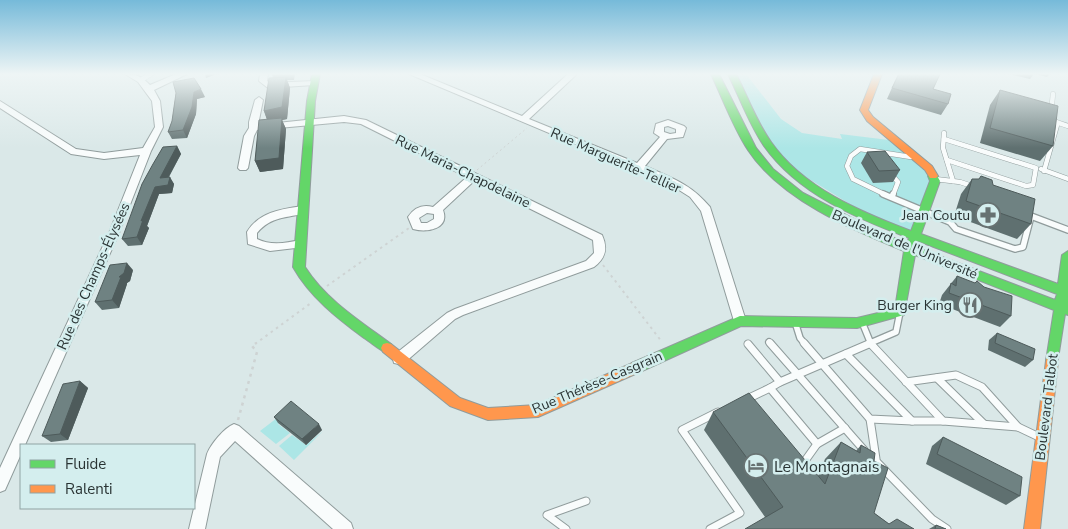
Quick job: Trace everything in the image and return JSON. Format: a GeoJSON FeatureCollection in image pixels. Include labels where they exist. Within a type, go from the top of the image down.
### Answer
{"type":"FeatureCollection","features":[{"type":"Feature","properties":{"kind":"street","name":"Rue des Champs-Élysées"},"geometry":{"type":"LineString","coordinates":[[0,485],[114,233],[146,151],[159,127],[154,99]]}},
{"type":"Feature","properties":{"kind":"street","name":"Rue Thérèse-Casgrain"},"geometry":{"type":"LineString","coordinates":[[313,99],[299,267],[307,282],[319,294],[399,359],[455,402],[488,414],[538,411],[740,321],[862,322],[900,312]]}},
{"type":"Feature","properties":{"kind":"street","name":"Rue Marguerite-Tellier"},"geometry":{"type":"LineString","coordinates":[[471,99],[671,182],[694,195],[706,210],[740,321]]}},
{"type":"Feature","properties":{"kind":"street"},"geometry":{"type":"LineString","coordinates":[[522,120],[546,99]]}},
{"type":"Feature","properties":{"kind":"street","name":"Boulevard de l'Université"},"geometry":{"type":"LineString","coordinates":[[726,99],[744,137],[760,159],[781,181],[816,206],[873,234],[1064,309]]}},
{"type":"Feature","properties":{"kind":"street","name":"Boulevard de l'Université"},"geometry":{"type":"LineString","coordinates":[[744,99],[766,142],[794,173],[825,196],[853,211],[916,237],[1066,292]]}},
{"type":"Feature","properties":{"kind":"street"},"geometry":{"type":"LineString","coordinates":[[868,99],[864,110],[870,119],[929,168],[935,181],[910,249],[900,312]]}},
{"type":"Feature","properties":{"kind":"street"},"geometry":{"type":"LineString","coordinates":[[243,168],[249,136],[254,128],[259,100]]}},
{"type":"Feature","properties":{"kind":"street"},"geometry":{"type":"LineString","coordinates":[[0,104],[74,152],[104,156],[146,151]]}},
{"type":"Feature","properties":{"kind":"street","name":"Rue Maria-Chapdelaine"},"geometry":{"type":"LineString","coordinates":[[254,128],[344,119],[363,122],[592,234],[598,238],[599,255]]}},
{"type":"Feature","properties":{"kind":"street"},"geometry":{"type":"LineString","coordinates":[[638,168],[665,136]]}},
{"type":"Feature","properties":{"kind":"street"},"geometry":{"type":"LineString","coordinates":[[436,210],[440,218],[433,226],[420,227],[414,224],[413,217],[418,211],[436,210],[473,175]]}},
{"type":"Feature","properties":{"kind":"street"},"geometry":{"type":"LineString","coordinates":[[300,244],[276,248],[262,247],[252,241],[252,232],[260,221],[278,212],[303,210]]}},
{"type":"Feature","properties":{"kind":"street"},"geometry":{"type":"LineString","coordinates":[[399,359],[450,316],[538,284],[599,255]]}},
{"type":"Feature","properties":{"kind":"street","name":"Boulevard Talbot"},"geometry":{"type":"LineString","coordinates":[[1032,529],[1054,342],[1064,309],[1068,255]]}},
{"type":"Feature","properties":{"kind":"street"},"geometry":{"type":"LineString","coordinates":[[196,529],[214,454],[234,431],[345,529]]}},
{"type":"Feature","properties":{"kind":"lane"},"geometry":{"type":"LineString","coordinates":[[1044,171],[1057,125],[1051,113],[1053,99]]}},
{"type":"Feature","properties":{"kind":"lane"},"geometry":{"type":"LineString","coordinates":[[1056,122],[1068,126]]}},
{"type":"Feature","properties":{"kind":"lane"},"geometry":{"type":"LineString","coordinates":[[953,181],[943,148],[944,136],[1068,179]]}},
{"type":"Feature","properties":{"kind":"lane"},"geometry":{"type":"LineString","coordinates":[[916,157],[868,149],[857,151],[848,162],[853,179],[860,184],[925,210],[950,222],[956,229],[1015,249],[1023,247],[1032,213],[1068,230]]}},
{"type":"Feature","properties":{"kind":"lane"},"geometry":{"type":"LineString","coordinates":[[857,151],[880,159]]}},
{"type":"Feature","properties":{"kind":"lane"},"geometry":{"type":"LineString","coordinates":[[947,160],[1026,186],[1033,185],[1036,168]]}},
{"type":"Feature","properties":{"kind":"lane"},"geometry":{"type":"LineString","coordinates":[[886,167],[898,182],[892,197]]}},
{"type":"Feature","properties":{"kind":"lane"},"geometry":{"type":"LineString","coordinates":[[934,178],[985,190]]}},
{"type":"Feature","properties":{"kind":"lane"},"geometry":{"type":"LineString","coordinates":[[736,404],[780,382],[896,332],[900,312]]}},
{"type":"Feature","properties":{"kind":"lane"},"geometry":{"type":"LineString","coordinates":[[795,322],[800,338],[870,419],[876,463],[881,474],[947,529]]}},
{"type":"Feature","properties":{"kind":"lane"},"geometry":{"type":"LineString","coordinates":[[862,322],[870,343],[943,421]]}},
{"type":"Feature","properties":{"kind":"lane"},"geometry":{"type":"LineString","coordinates":[[768,342],[876,463]]}},
{"type":"Feature","properties":{"kind":"lane"},"geometry":{"type":"LineString","coordinates":[[748,344],[780,382]]}},
{"type":"Feature","properties":{"kind":"lane"},"geometry":{"type":"LineString","coordinates":[[846,354],[912,421]]}},
{"type":"Feature","properties":{"kind":"lane"},"geometry":{"type":"LineString","coordinates":[[906,382],[956,375],[982,387],[1018,427]]}},
{"type":"Feature","properties":{"kind":"lane"},"geometry":{"type":"LineString","coordinates":[[938,378],[984,424]]}},
{"type":"Feature","properties":{"kind":"lane"},"geometry":{"type":"LineString","coordinates":[[770,388],[817,444]]}},
{"type":"Feature","properties":{"kind":"lane"},"geometry":{"type":"LineString","coordinates":[[745,399],[751,407]]}},
{"type":"Feature","properties":{"kind":"lane"},"geometry":{"type":"LineString","coordinates":[[710,529],[740,513],[682,430],[727,408]]}},
{"type":"Feature","properties":{"kind":"lane"},"geometry":{"type":"LineString","coordinates":[[870,419],[943,421],[1018,427],[1043,439]]}},
{"type":"Feature","properties":{"kind":"lane"},"geometry":{"type":"LineString","coordinates":[[794,461],[800,469],[817,444],[845,428]]}},
{"type":"Feature","properties":{"kind":"lane"},"geometry":{"type":"LineString","coordinates":[[566,529],[547,514],[586,501]]}},
{"type":"Feature","properties":{"kind":"path"},"geometry":{"type":"LineString","coordinates":[[473,175],[533,124]]}},
{"type":"Feature","properties":{"kind":"path"},"geometry":{"type":"LineString","coordinates":[[234,431],[257,352],[252,346],[414,224]]}},
{"type":"Feature","properties":{"kind":"path"},"geometry":{"type":"LineString","coordinates":[[599,255],[669,351]]}},
{"type":"Feature","properties":{"kind":"shaded area"},"geometry":{"type":"Polygon","coordinates":[[[746,99],[765,99],[781,119],[802,133],[842,139],[840,134],[897,141],[935,181],[916,237],[884,225],[783,163],[746,99]]]}},
{"type":"Feature","properties":{"kind":"shaded area"},"geometry":{"type":"Polygon","coordinates":[[[277,418],[280,421],[278,424],[290,433],[276,444],[260,431],[277,418]]]}},
{"type":"Feature","properties":{"kind":"shaded area"},"geometry":{"type":"Polygon","coordinates":[[[323,431],[294,460],[279,446],[292,435],[306,445],[323,431]]]}},
{"type":"Feature","properties":{"kind":"building"},"geometry":{"type":"Polygon","coordinates":[[[175,99],[193,99],[183,130],[168,132],[172,121],[175,99]]]}},
{"type":"Feature","properties":{"kind":"building"},"geometry":{"type":"Polygon","coordinates":[[[266,99],[283,99],[282,107],[264,111],[266,99]]]}},
{"type":"Feature","properties":{"kind":"building"},"geometry":{"type":"Polygon","coordinates":[[[929,99],[950,99],[948,104],[929,99]]]}},
{"type":"Feature","properties":{"kind":"building"},"geometry":{"type":"Polygon","coordinates":[[[998,99],[1031,99],[1058,106],[1053,146],[990,128],[998,99]]]}},
{"type":"Feature","properties":{"kind":"building"},"geometry":{"type":"Polygon","coordinates":[[[282,118],[279,158],[255,161],[259,120],[282,118]]]}},
{"type":"Feature","properties":{"kind":"building"},"geometry":{"type":"Polygon","coordinates":[[[177,146],[160,178],[170,177],[168,185],[155,187],[141,221],[143,220],[137,237],[122,239],[142,184],[163,147],[177,146]]]}},
{"type":"Feature","properties":{"kind":"building"},"geometry":{"type":"Polygon","coordinates":[[[885,151],[900,170],[879,171],[867,152],[885,151]]]}},
{"type":"Feature","properties":{"kind":"building"},"geometry":{"type":"Polygon","coordinates":[[[981,176],[992,180],[993,185],[1035,199],[1031,224],[966,201],[972,179],[979,179],[981,176]]]}},
{"type":"Feature","properties":{"kind":"building"},"geometry":{"type":"Polygon","coordinates":[[[127,263],[124,273],[119,277],[121,277],[112,300],[95,302],[110,265],[127,263]]]}},
{"type":"Feature","properties":{"kind":"building"},"geometry":{"type":"Polygon","coordinates":[[[957,276],[975,283],[977,281],[984,287],[1012,296],[1011,316],[949,293],[951,283],[956,286],[957,276]]]}},
{"type":"Feature","properties":{"kind":"building"},"geometry":{"type":"Polygon","coordinates":[[[997,333],[1035,349],[1033,360],[995,343],[997,333]]]}},
{"type":"Feature","properties":{"kind":"building"},"geometry":{"type":"Polygon","coordinates":[[[80,381],[60,434],[42,436],[63,384],[80,381]]]}},
{"type":"Feature","properties":{"kind":"building"},"geometry":{"type":"Polygon","coordinates":[[[749,393],[825,484],[841,442],[860,453],[861,445],[875,453],[874,461],[888,468],[874,513],[889,524],[897,519],[914,529],[745,529],[783,507],[713,412],[749,393]]]}},
{"type":"Feature","properties":{"kind":"building"},"geometry":{"type":"Polygon","coordinates":[[[291,401],[319,424],[302,439],[274,417],[291,401]]]}},
{"type":"Feature","properties":{"kind":"building"},"geometry":{"type":"Polygon","coordinates":[[[943,437],[1022,477],[1020,496],[937,454],[943,437]]]}},
{"type":"Feature","properties":{"kind":"building"},"geometry":{"type":"Polygon","coordinates":[[[936,525],[946,529],[935,529],[936,525]]]}},
{"type":"Feature","properties":{"kind":"traffic: fast"},"geometry":{"type":"LineString","coordinates":[[311,99],[299,267],[307,280],[327,302],[387,348]]}},
{"type":"Feature","properties":{"kind":"traffic: fast"},"geometry":{"type":"LineString","coordinates":[[727,99],[752,149],[770,171],[799,195],[873,234],[1068,310]]}},
{"type":"Feature","properties":{"kind":"traffic: fast"},"geometry":{"type":"LineString","coordinates":[[744,99],[756,125],[775,154],[792,171],[831,199],[895,229],[1068,293]]}},
{"type":"Feature","properties":{"kind":"traffic: fast"},"geometry":{"type":"LineString","coordinates":[[637,367],[740,321],[857,323],[900,312],[910,249],[935,181],[933,176]]}},
{"type":"Feature","properties":{"kind":"traffic: fast"},"geometry":{"type":"LineString","coordinates":[[1063,291],[1068,255]]}},
{"type":"Feature","properties":{"kind":"traffic: fast"},"geometry":{"type":"LineString","coordinates":[[1052,361],[1062,296]]}},
{"type":"Feature","properties":{"kind":"traffic: slow"},"geometry":{"type":"LineString","coordinates":[[868,99],[864,110],[870,119],[929,168],[933,176]]}},
{"type":"Feature","properties":{"kind":"traffic: slow"},"geometry":{"type":"LineString","coordinates":[[387,348],[455,402],[488,414],[538,411],[637,367]]}},
{"type":"Feature","properties":{"kind":"traffic: slow"},"geometry":{"type":"LineString","coordinates":[[1032,529],[1052,361]]}},
{"type":"Feature","properties":{"kind":"place","name":"Jean Coutu"},"geometry":{"type":"Point","coordinates":[988,215]}},
{"type":"Feature","properties":{"kind":"place","name":"Burger King"},"geometry":{"type":"Point","coordinates":[970,305]}},
{"type":"Feature","properties":{"kind":"place","name":"Le Montagnais"},"geometry":{"type":"Point","coordinates":[756,466]}}]}
